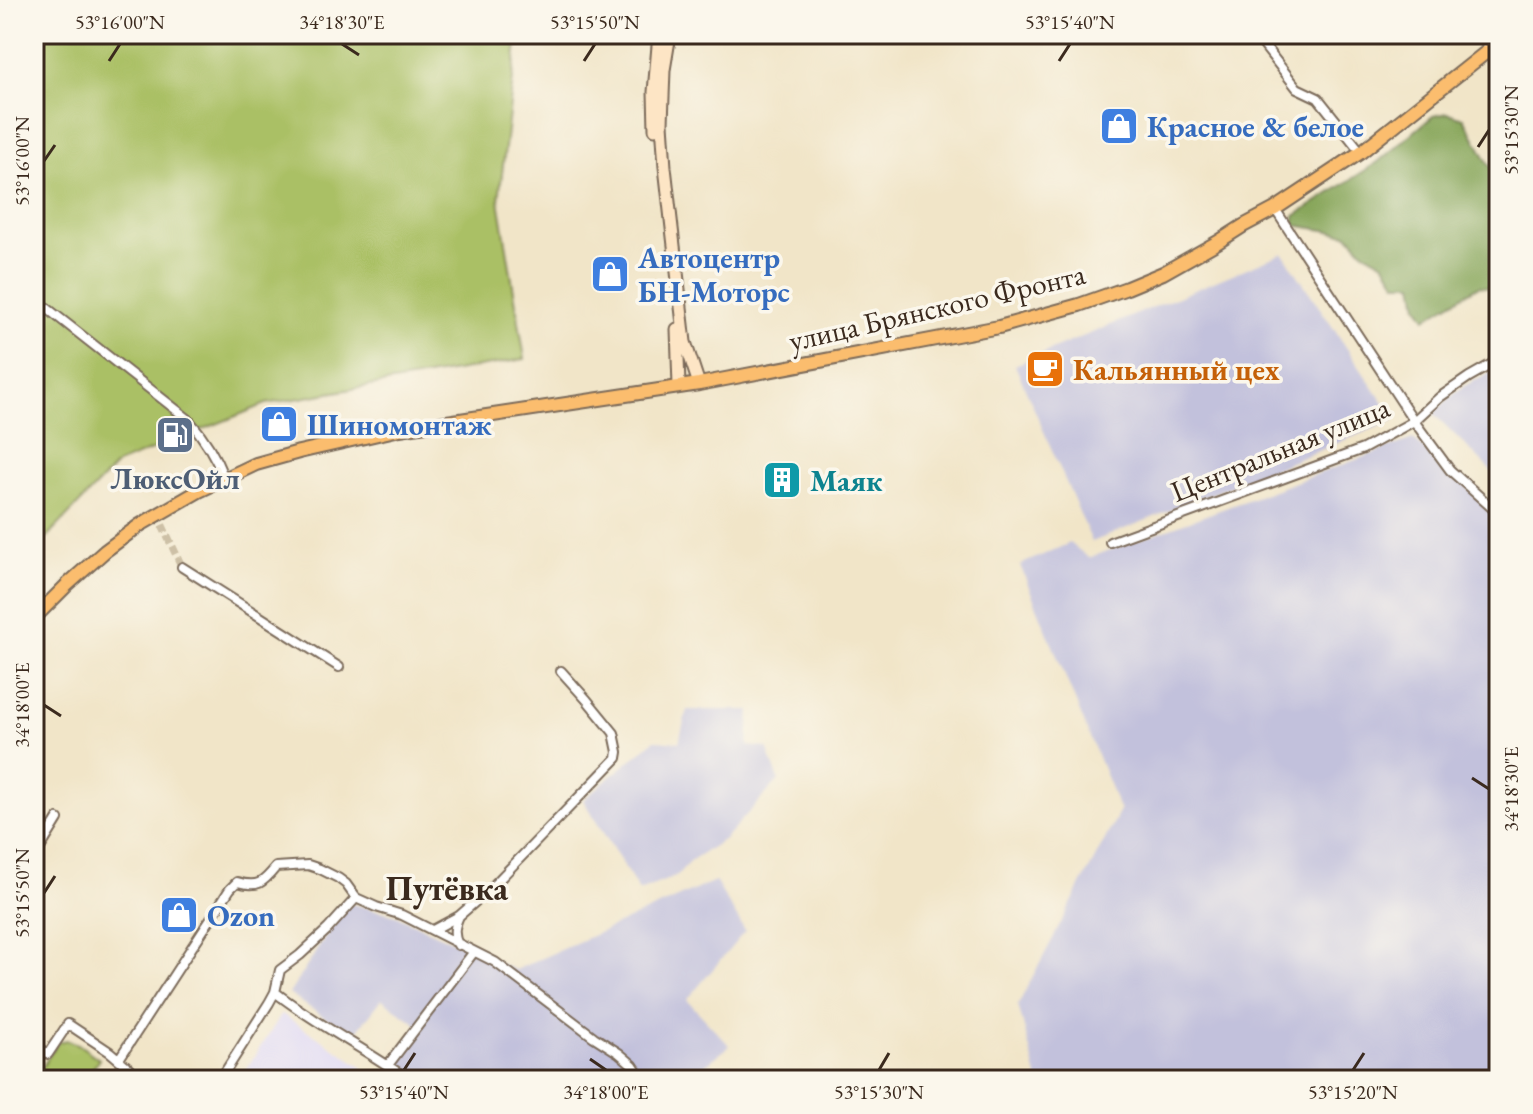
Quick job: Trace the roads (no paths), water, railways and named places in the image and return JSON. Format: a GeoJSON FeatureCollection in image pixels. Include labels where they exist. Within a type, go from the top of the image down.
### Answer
{"type":"FeatureCollection","features":[{"type":"Feature","properties":{"kind":"main road"},"geometry":{"type":"LineString","coordinates":[[659,34],[654,92],[655,125],[677,336],[679,386]]}},
{"type":"Feature","properties":{"kind":"main road"},"geometry":{"type":"LineString","coordinates":[[670,34],[664,70],[662,123],[665,167],[685,342],[699,384]]}},
{"type":"Feature","properties":{"kind":"main road","name":"улица Брянского Фронта"},"geometry":{"type":"LineString","coordinates":[[34,618],[105,551],[140,525],[224,478],[256,464],[400,429],[699,384],[999,327],[1079,305],[1163,273],[1275,209],[1361,152],[1495,46]]}},
{"type":"Feature","properties":{"kind":"street"},"geometry":{"type":"LineString","coordinates":[[1255,34],[1297,88],[1318,98],[1361,152]]}},
{"type":"Feature","properties":{"kind":"street"},"geometry":{"type":"LineString","coordinates":[[1478,34],[1495,46]]}},
{"type":"Feature","properties":{"kind":"street"},"geometry":{"type":"LineString","coordinates":[[1275,209],[1414,421],[1450,470],[1499,514]]}},
{"type":"Feature","properties":{"kind":"street"},"geometry":{"type":"LineString","coordinates":[[34,298],[188,419],[205,439],[224,478]]}},
{"type":"Feature","properties":{"kind":"street","name":"Центральная улица"},"geometry":{"type":"LineString","coordinates":[[1110,542],[1363,449],[1414,421],[1440,397],[1499,360]]}},
{"type":"Feature","properties":{"kind":"street"},"geometry":{"type":"LineString","coordinates":[[182,567],[339,667]]}},
{"type":"Feature","properties":{"kind":"street"},"geometry":{"type":"LineString","coordinates":[[433,930],[459,916],[491,888],[617,758],[614,733],[561,671]]}},
{"type":"Feature","properties":{"kind":"street"},"geometry":{"type":"LineString","coordinates":[[34,858],[58,819]]}},
{"type":"Feature","properties":{"kind":"street"},"geometry":{"type":"LineString","coordinates":[[119,1059],[230,889],[237,882],[257,885],[276,867],[308,865],[338,878],[356,898],[402,915],[495,962],[619,1053],[633,1065],[643,1080]]}},
{"type":"Feature","properties":{"kind":"street"},"geometry":{"type":"LineString","coordinates":[[220,1080],[275,992],[280,970],[328,929],[356,898]]}},
{"type":"Feature","properties":{"kind":"street"},"geometry":{"type":"LineString","coordinates":[[458,945],[454,936],[459,916]]}},
{"type":"Feature","properties":{"kind":"street"},"geometry":{"type":"LineString","coordinates":[[388,1065],[473,953]]}},
{"type":"Feature","properties":{"kind":"street"},"geometry":{"type":"LineString","coordinates":[[275,992],[409,1080]]}},
{"type":"Feature","properties":{"kind":"street"},"geometry":{"type":"LineString","coordinates":[[34,1045],[48,1054],[68,1024],[119,1059],[143,1080]]}},
{"type":"Feature","properties":{"kind":"tunnel"},"geometry":{"type":"LineString","coordinates":[[157,514],[182,567]]}},
{"type":"Feature","properties":{"kind":"place","name":"Красное & белое"},"geometry":{"type":"Point","coordinates":[1119,126]}},
{"type":"Feature","properties":{"kind":"place","name":"Автоцентр БН-Моторс"},"geometry":{"type":"Point","coordinates":[610,274]}},
{"type":"Feature","properties":{"kind":"place","name":"Кальянный цех"},"geometry":{"type":"Point","coordinates":[1045,369]}},
{"type":"Feature","properties":{"kind":"place","name":"Шиномонтаж"},"geometry":{"type":"Point","coordinates":[279,424]}},
{"type":"Feature","properties":{"kind":"place","name":"ЛюксОйл"},"geometry":{"type":"Point","coordinates":[175,435]}},
{"type":"Feature","properties":{"kind":"place","name":"Маяк"},"geometry":{"type":"Point","coordinates":[782,480]}},
{"type":"Feature","properties":{"kind":"place","name":"Ozon"},"geometry":{"type":"Point","coordinates":[179,915]}},
{"type":"Feature","properties":{"kind":"district","name":"Путёвка"},"geometry":{"type":"Point","coordinates":[447,888]}}]}
